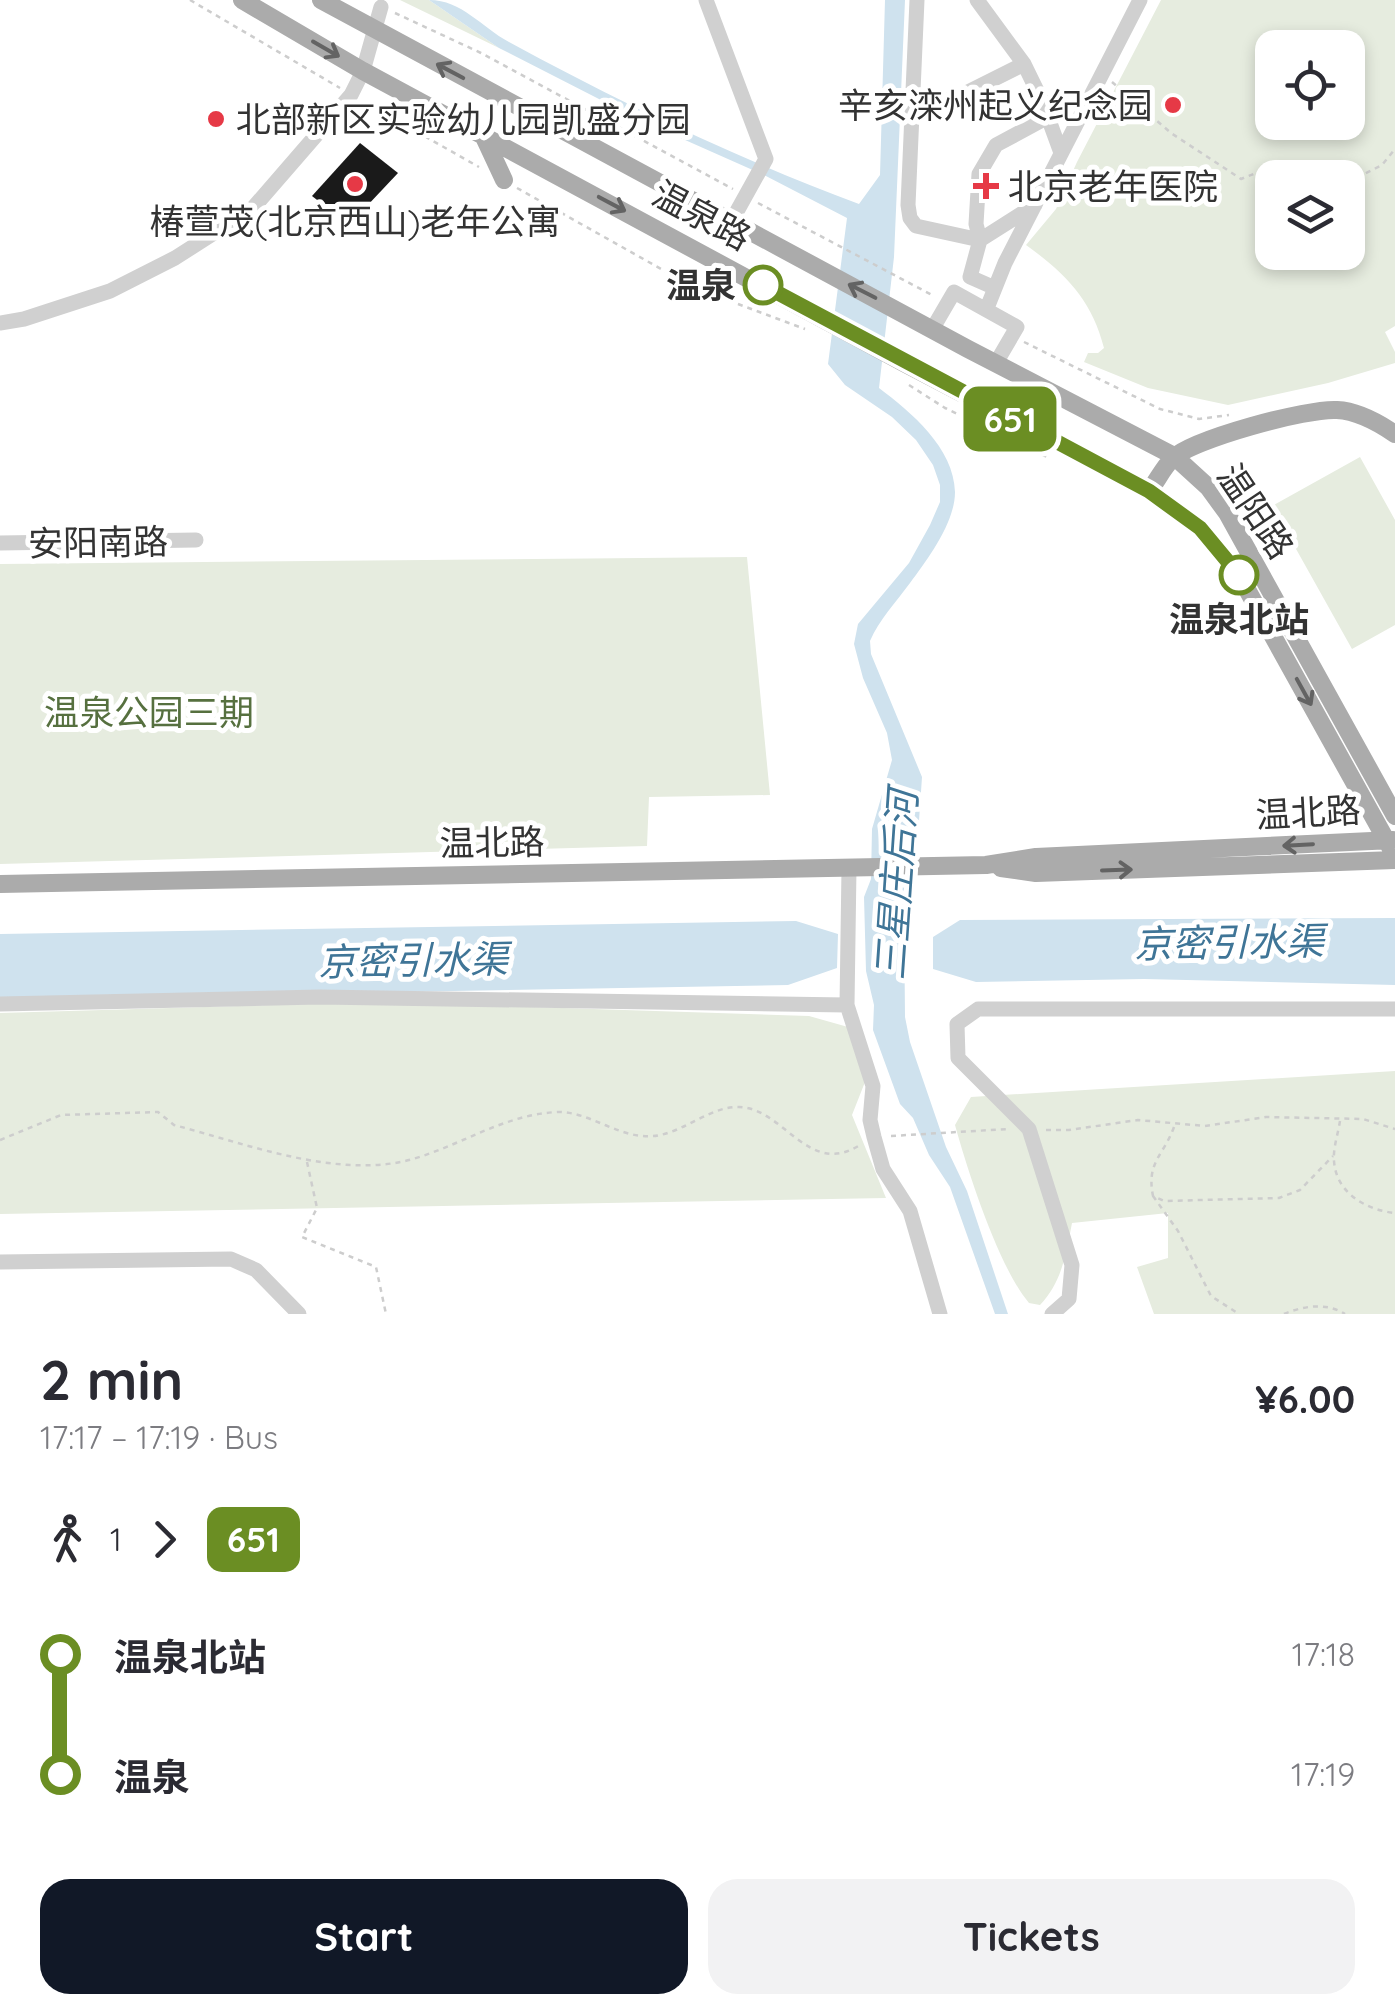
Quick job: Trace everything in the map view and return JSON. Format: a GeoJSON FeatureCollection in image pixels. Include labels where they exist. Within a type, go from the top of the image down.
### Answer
{"type":"FeatureCollection","features":[{"type":"Feature","properties":{"kind":"main road","name":"温泉路"},"geometry":{"type":"LineString","coordinates":[[242,0],[363,71],[1149,491]]}},
{"type":"Feature","properties":{"kind":"main road","name":"温泉路"},"geometry":{"type":"LineString","coordinates":[[322,0],[1174,456]]}},
{"type":"Feature","properties":{"kind":"main road"},"geometry":{"type":"LineString","coordinates":[[483,135],[504,180]]}},
{"type":"Feature","properties":{"kind":"main road"},"geometry":{"type":"LineString","coordinates":[[1149,491],[1174,456],[1236,431],[1296,414],[1340,410],[1377,422],[1395,434]]}},
{"type":"Feature","properties":{"kind":"main road","name":"温阳路"},"geometry":{"type":"LineString","coordinates":[[1174,456],[1208,487],[1228,513],[1395,816]]}},
{"type":"Feature","properties":{"kind":"main road","name":"温阳路"},"geometry":{"type":"LineString","coordinates":[[1149,491],[1200,528],[1234,566],[1393,849]]}},
{"type":"Feature","properties":{"kind":"main road","name":"温北路"},"geometry":{"type":"LineString","coordinates":[[0,884],[986,865],[1036,857],[1393,849]]}},
{"type":"Feature","properties":{"kind":"street"},"geometry":{"type":"LineString","coordinates":[[706,0],[766,159],[731,222]]}},
{"type":"Feature","properties":{"kind":"street"},"geometry":{"type":"LineString","coordinates":[[917,0],[910,218],[916,226],[980,240],[1035,205]]}},
{"type":"Feature","properties":{"kind":"street"},"geometry":{"type":"LineString","coordinates":[[977,0],[1024,64],[1061,153]]}},
{"type":"Feature","properties":{"kind":"street"},"geometry":{"type":"LineString","coordinates":[[987,308],[1140,0]]}},
{"type":"Feature","properties":{"kind":"street"},"geometry":{"type":"LineString","coordinates":[[0,323],[110,291],[175,258],[252,208],[351,95],[363,71],[381,7]]}},
{"type":"Feature","properties":{"kind":"street"},"geometry":{"type":"LineString","coordinates":[[912,108],[956,98],[1024,64]]}},
{"type":"Feature","properties":{"kind":"street"},"geometry":{"type":"LineString","coordinates":[[995,288],[970,277],[980,240],[976,224],[979,174],[996,145],[1048,116]]}},
{"type":"Feature","properties":{"kind":"street"},"geometry":{"type":"LineString","coordinates":[[933,328],[954,292],[987,308],[1017,326],[996,363]]}},
{"type":"Feature","properties":{"kind":"street","name":"安阳南路"},"geometry":{"type":"LineString","coordinates":[[0,543],[196,540]]}},
{"type":"Feature","properties":{"kind":"street"},"geometry":{"type":"LineString","coordinates":[[858,868],[847,1006],[873,1086],[870,1120],[883,1170],[910,1211],[940,1314]]}},
{"type":"Feature","properties":{"kind":"street"},"geometry":{"type":"LineString","coordinates":[[0,1004],[319,997],[847,1006]]}},
{"type":"Feature","properties":{"kind":"street"},"geometry":{"type":"LineString","coordinates":[[1052,1314],[1070,1299],[1072,1265],[1029,1129],[958,1058],[957,1024],[978,1010],[1395,1009]]}},
{"type":"Feature","properties":{"kind":"street"},"geometry":{"type":"LineString","coordinates":[[0,1262],[231,1260],[256,1270],[299,1314]]}},
{"type":"Feature","properties":{"kind":"path"},"geometry":{"type":"LineString","coordinates":[[381,7],[482,53],[948,304]]}},
{"type":"Feature","properties":{"kind":"path"},"geometry":{"type":"LineString","coordinates":[[1103,74],[1172,133],[1241,179],[1255,173]]}},
{"type":"Feature","properties":{"kind":"path"},"geometry":{"type":"LineString","coordinates":[[1365,174],[1382,165],[1395,150]]}},
{"type":"Feature","properties":{"kind":"path"},"geometry":{"type":"LineString","coordinates":[[1012,336],[1160,409],[1199,419],[1230,415]]}},
{"type":"Feature","properties":{"kind":"path"},"geometry":{"type":"LineString","coordinates":[[0,1140],[61,1115],[158,1112],[174,1125],[306,1159],[348,1165],[412,1159],[522,1116],[563,1112],[629,1135],[659,1136],[737,1106],[756,1111],[818,1153],[848,1153],[874,1137]]}},
{"type":"Feature","properties":{"kind":"path"},"geometry":{"type":"LineString","coordinates":[[900,1136],[1070,1130],[1138,1120],[1205,1126],[1266,1117],[1363,1119],[1395,1129]]}},
{"type":"Feature","properties":{"kind":"path"},"geometry":{"type":"LineString","coordinates":[[1340,1120],[1333,1156],[1336,1175],[1349,1194],[1371,1208],[1395,1214]]}},
{"type":"Feature","properties":{"kind":"path"},"geometry":{"type":"LineString","coordinates":[[1175,1124],[1168,1143],[1152,1165],[1153,1196],[1178,1231],[1212,1296],[1239,1314]]}},
{"type":"Feature","properties":{"kind":"path"},"geometry":{"type":"LineString","coordinates":[[1153,1196],[1164,1201],[1279,1198],[1300,1190],[1333,1156]]}},
{"type":"Feature","properties":{"kind":"path"},"geometry":{"type":"LineString","coordinates":[[306,1159],[317,1208],[302,1237],[376,1266],[386,1314]]}},
{"type":"Feature","properties":{"kind":"path"},"geometry":{"type":"LineString","coordinates":[[1284,1314],[1304,1306],[1338,1309],[1345,1314]]}},
{"type":"Feature","properties":{"kind":"green space"},"geometry":{"type":"Polygon","coordinates":[[[400,0],[429,0],[499,48],[400,0]]]}},
{"type":"Feature","properties":{"kind":"green space"},"geometry":{"type":"Polygon","coordinates":[[[1161,0],[1395,0],[1395,326],[1385,332],[1395,352],[1395,363],[1328,383],[1228,405],[1148,388],[1084,362],[1088,353],[1104,348],[1092,316],[1065,277],[1026,245],[1056,209],[1161,0]]]}},
{"type":"Feature","properties":{"kind":"green space"},"geometry":{"type":"Polygon","coordinates":[[[1360,457],[1395,520],[1395,625],[1352,649],[1272,506],[1360,457]]]}},
{"type":"Feature","properties":{"kind":"green space","name":"温泉公园三期"},"geometry":{"type":"Polygon","coordinates":[[[747,557],[770,795],[649,797],[647,846],[0,864],[0,564],[747,557]]]}},
{"type":"Feature","properties":{"kind":"green space"},"geometry":{"type":"Polygon","coordinates":[[[376,1002],[809,1016],[848,1027],[865,1082],[852,1115],[886,1198],[0,1214],[0,1013],[376,1002]]]}},
{"type":"Feature","properties":{"kind":"green space"},"geometry":{"type":"Polygon","coordinates":[[[1395,1071],[1395,1314],[1154,1314],[1137,1267],[1168,1258],[1168,1213],[1072,1223],[1053,1287],[1040,1305],[1029,1303],[996,1244],[955,1125],[971,1097],[1395,1071]]]}},
{"type":"Feature","properties":{"kind":"water","name":"三星庄后河"},"geometry":{"type":"Polygon","coordinates":[[[429,0],[461,9],[509,42],[681,129],[859,204],[880,175],[885,0],[905,0],[894,257],[879,388],[929,432],[947,461],[955,492],[939,540],[878,626],[870,641],[871,654],[922,777],[915,880],[904,912],[905,1017],[910,1042],[946,1147],[967,1191],[1008,1314],[995,1314],[950,1187],[929,1155],[913,1118],[900,1104],[873,1030],[874,1005],[866,971],[864,897],[871,879],[872,829],[892,760],[887,733],[863,678],[854,644],[858,624],[909,563],[930,525],[940,502],[940,485],[933,465],[916,440],[892,417],[845,385],[828,364],[847,218],[499,48],[429,0]]]}},
{"type":"Feature","properties":{"kind":"water","name":"京密引水渠"},"geometry":{"type":"Polygon","coordinates":[[[1395,918],[1395,985],[1144,979],[976,982],[933,969],[933,937],[960,920],[1395,918]]]}},
{"type":"Feature","properties":{"kind":"water","name":"京密引水渠"},"geometry":{"type":"Polygon","coordinates":[[[796,921],[838,934],[837,968],[788,985],[0,999],[0,934],[796,921]]]}},
{"type":"Feature","properties":{"kind":"building","name":"椿萱茂(北京西山)老年公寓"},"geometry":{"type":"Polygon","coordinates":[[[360,143],[398,173],[349,225],[312,196],[360,143]]]}},
{"type":"Feature","properties":{"kind":"bus line","name":"651"},"geometry":{"type":"LineString","coordinates":[[763,285],[1149,491],[1200,528],[1239,575]]}},
{"type":"Feature","properties":{"kind":"place","name":"辛亥滦州起义纪念园"},"geometry":{"type":"Point","coordinates":[1173,105]}},
{"type":"Feature","properties":{"kind":"place","name":"北部新区实验幼儿园凯盛分园"},"geometry":{"type":"Point","coordinates":[216,119]}},
{"type":"Feature","properties":{"kind":"place","name":"椿萱茂(北京西山)老年公寓"},"geometry":{"type":"Point","coordinates":[355,184]}},
{"type":"Feature","properties":{"kind":"place","name":"北京老年医院"},"geometry":{"type":"Point","coordinates":[986,186]}},
{"type":"Feature","properties":{"kind":"place","name":"温泉"},"geometry":{"type":"Point","coordinates":[763,285]}},
{"type":"Feature","properties":{"kind":"place","name":"温泉北站"},"geometry":{"type":"Point","coordinates":[1239,575]}}]}
